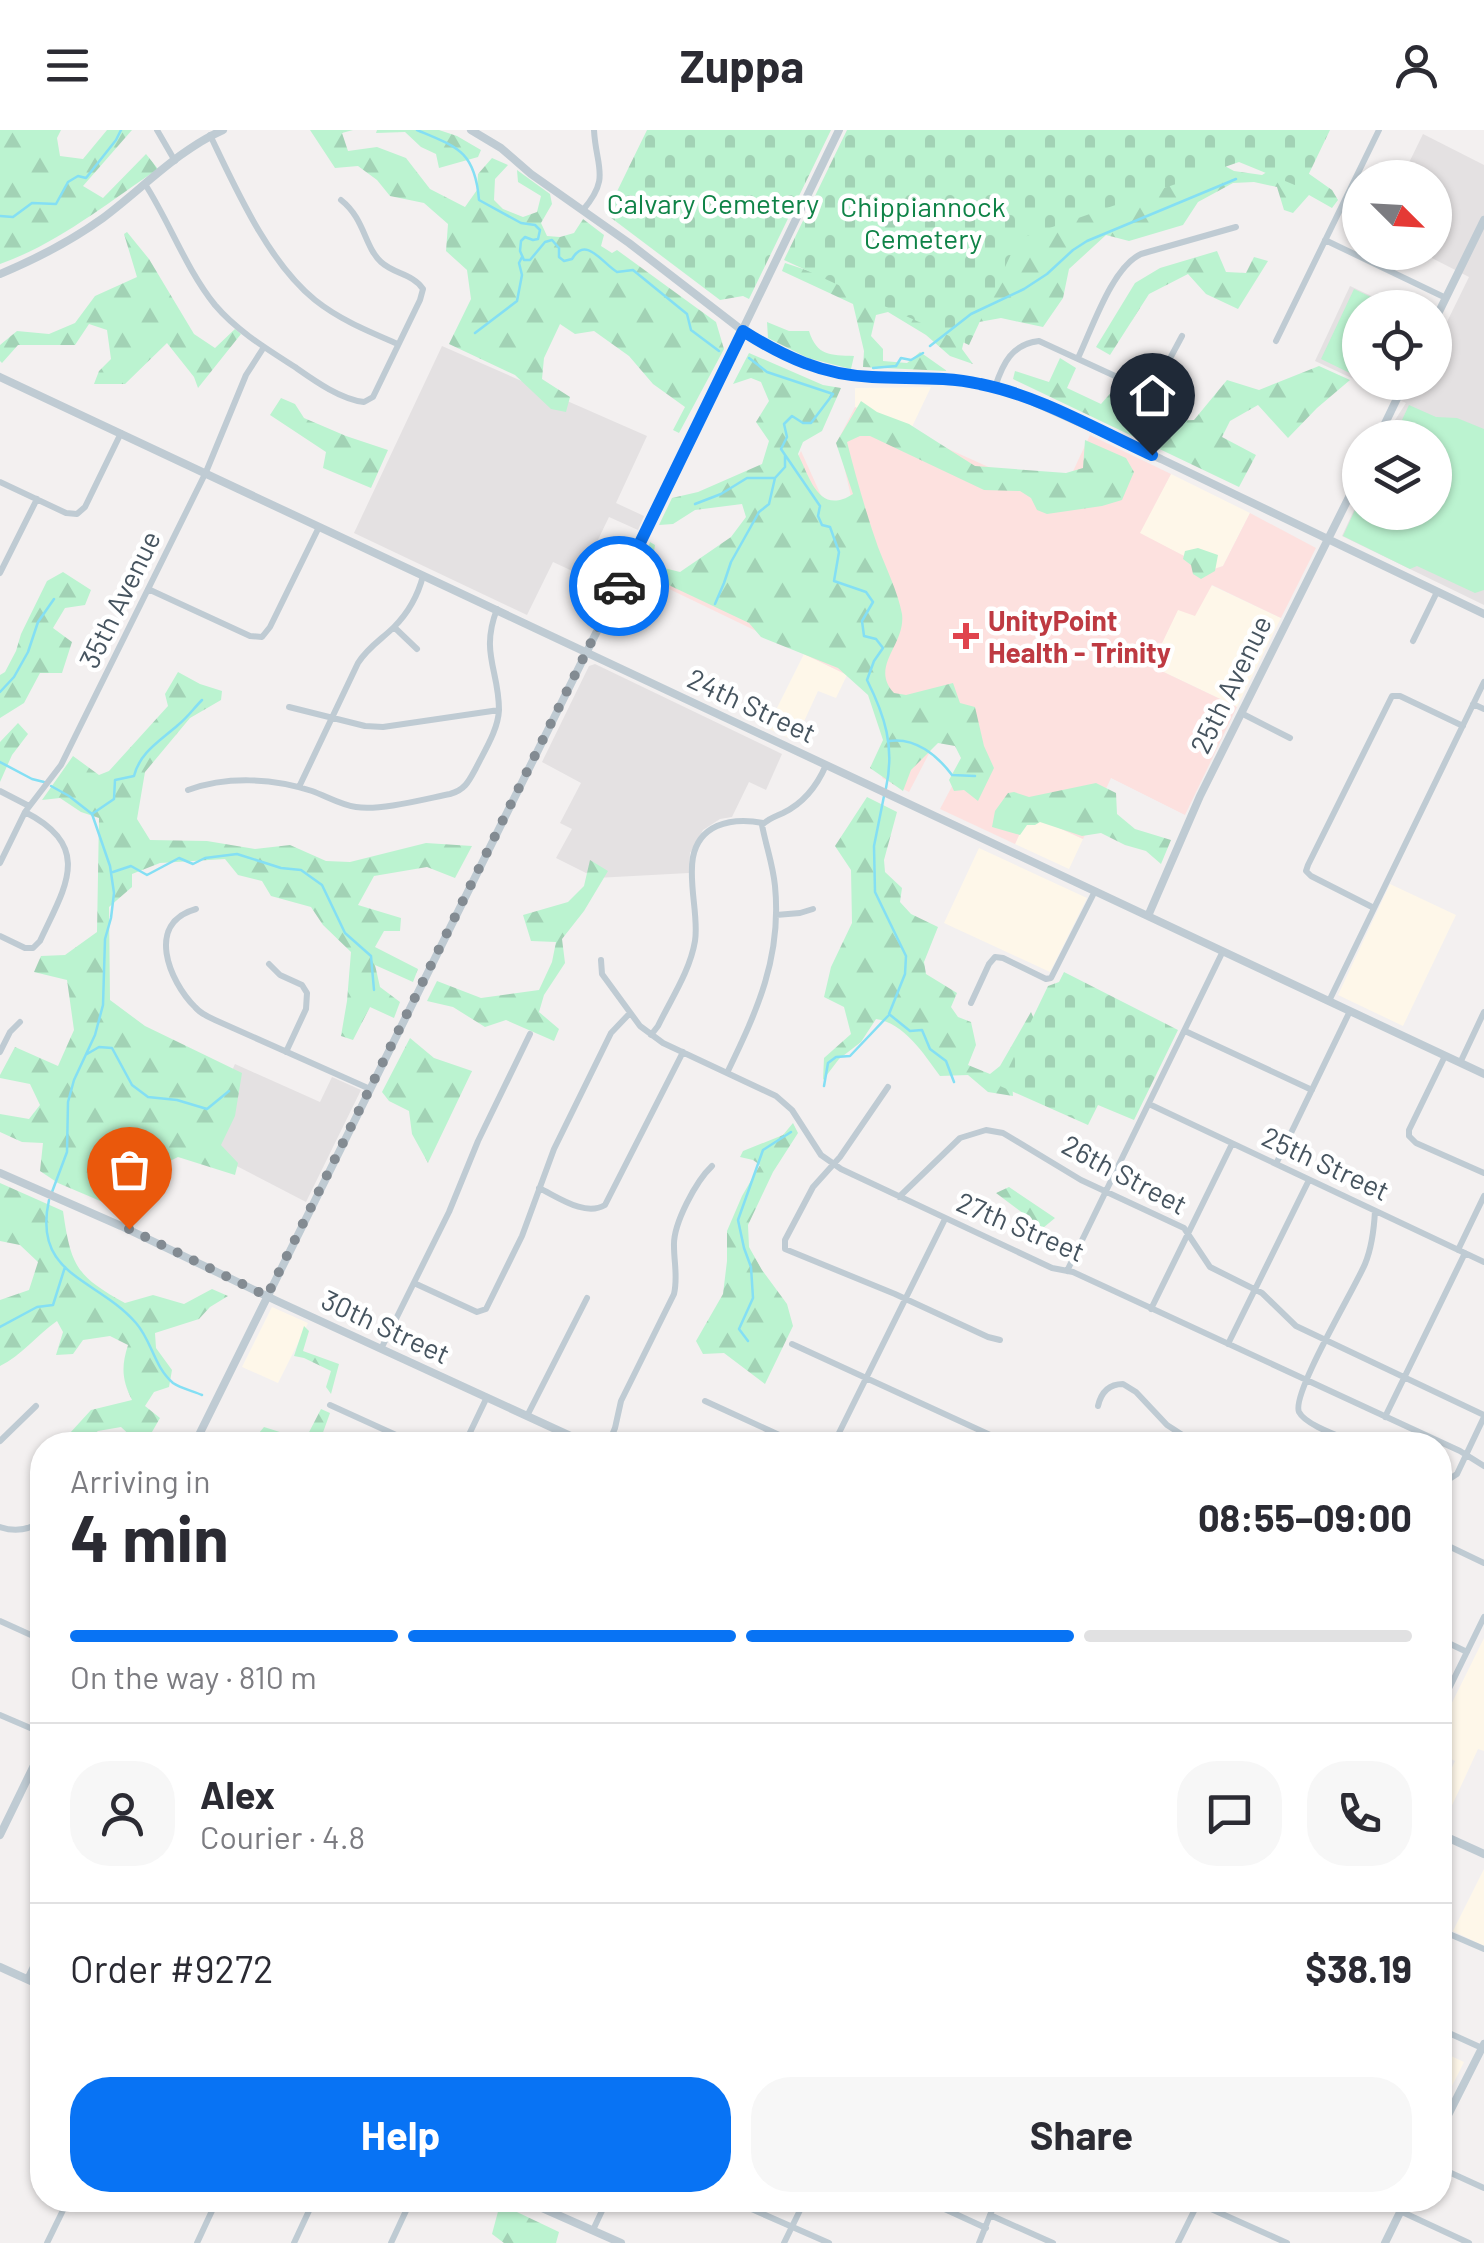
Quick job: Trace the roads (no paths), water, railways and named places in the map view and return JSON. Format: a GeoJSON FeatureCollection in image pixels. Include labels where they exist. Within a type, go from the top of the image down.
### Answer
{"type":"FeatureCollection","features":[{"type":"Feature","properties":{"kind":"street"},"geometry":{"type":"LineString","coordinates":[[156,130],[174,162]]}},
{"type":"Feature","properties":{"kind":"street"},"geometry":{"type":"LineString","coordinates":[[0,274],[66,242],[223,130]]}},
{"type":"Feature","properties":{"kind":"street"},"geometry":{"type":"LineString","coordinates":[[471,130],[502,148],[531,174],[743,331],[793,360],[873,378],[970,382],[1030,399],[1484,614]]}},
{"type":"Feature","properties":{"kind":"street"},"geometry":{"type":"LineString","coordinates":[[583,210],[595,196],[600,180],[594,130]]}},
{"type":"Feature","properties":{"kind":"street"},"geometry":{"type":"LineString","coordinates":[[200,1432],[587,652],[839,130]]}},
{"type":"Feature","properties":{"kind":"street"},"geometry":{"type":"LineString","coordinates":[[1276,341],[1379,130]]}},
{"type":"Feature","properties":{"kind":"street"},"geometry":{"type":"LineString","coordinates":[[210,136],[279,263],[313,299],[398,344]]}},
{"type":"Feature","properties":{"kind":"street"},"geometry":{"type":"LineString","coordinates":[[145,184],[206,292],[225,316],[326,386],[354,400],[367,401],[373,396],[423,288],[379,260],[354,210],[342,200]]}},
{"type":"Feature","properties":{"kind":"street"},"geometry":{"type":"LineString","coordinates":[[1450,290],[1484,220]]}},
{"type":"Feature","properties":{"kind":"street"},"geometry":{"type":"LineString","coordinates":[[1078,358],[1116,277],[1129,261],[1141,254],[1236,227]]}},
{"type":"Feature","properties":{"kind":"street"},"geometry":{"type":"LineString","coordinates":[[1325,240],[1429,290]]}},
{"type":"Feature","properties":{"kind":"street"},"geometry":{"type":"LineString","coordinates":[[994,387],[1009,356],[1027,343],[1045,343],[1128,382],[1148,384],[1163,373],[1182,336]]}},
{"type":"Feature","properties":{"kind":"street","name":"35th Avenue"},"geometry":{"type":"LineString","coordinates":[[0,864],[27,809],[58,771],[206,472],[246,375],[264,346]]}},
{"type":"Feature","properties":{"kind":"street","name":"24th Street"},"geometry":{"type":"LineString","coordinates":[[0,377],[1484,1074]]}},
{"type":"Feature","properties":{"kind":"street"},"geometry":{"type":"LineString","coordinates":[[0,482],[76,514],[85,508],[122,432]]}},
{"type":"Feature","properties":{"kind":"street"},"geometry":{"type":"LineString","coordinates":[[0,573],[37,499]]}},
{"type":"Feature","properties":{"kind":"street","name":"25th Avenue"},"geometry":{"type":"LineString","coordinates":[[1148,916],[1200,796],[1342,511]]}},
{"type":"Feature","properties":{"kind":"street"},"geometry":{"type":"LineString","coordinates":[[148,589],[259,638],[270,627],[320,526]]}},
{"type":"Feature","properties":{"kind":"street"},"geometry":{"type":"LineString","coordinates":[[299,787],[364,653],[394,627],[411,605],[423,574]]}},
{"type":"Feature","properties":{"kind":"street"},"geometry":{"type":"LineString","coordinates":[[1413,641],[1437,592]]}},
{"type":"Feature","properties":{"kind":"street"},"geometry":{"type":"LineString","coordinates":[[188,790],[246,780],[299,787],[357,808],[461,790],[498,721],[489,646],[497,609]]}},
{"type":"Feature","properties":{"kind":"street"},"geometry":{"type":"LineString","coordinates":[[394,627],[418,650]]}},
{"type":"Feature","properties":{"kind":"street"},"geometry":{"type":"LineString","coordinates":[[1329,1001],[1484,682]]}},
{"type":"Feature","properties":{"kind":"street"},"geometry":{"type":"LineString","coordinates":[[1374,908],[1310,876],[1306,872],[1308,865],[1392,696],[1400,696],[1463,726]]}},
{"type":"Feature","properties":{"kind":"street"},"geometry":{"type":"LineString","coordinates":[[1473,704],[1484,709]]}},
{"type":"Feature","properties":{"kind":"street"},"geometry":{"type":"LineString","coordinates":[[289,707],[382,727],[499,710]]}},
{"type":"Feature","properties":{"kind":"street"},"geometry":{"type":"LineString","coordinates":[[1240,713],[1290,738]]}},
{"type":"Feature","properties":{"kind":"street"},"geometry":{"type":"LineString","coordinates":[[650,1035],[693,952],[697,921],[692,865],[698,842],[721,824],[763,823],[789,810],[815,786],[826,764]]}},
{"type":"Feature","properties":{"kind":"street"},"geometry":{"type":"LineString","coordinates":[[0,791],[54,831],[66,850],[67,882],[60,909],[34,948],[0,936]]}},
{"type":"Feature","properties":{"kind":"street"},"geometry":{"type":"LineString","coordinates":[[727,1073],[763,992],[772,958],[776,915],[763,823]]}},
{"type":"Feature","properties":{"kind":"street"},"geometry":{"type":"LineString","coordinates":[[972,1002],[993,959],[1003,958],[1040,977],[1049,978],[1056,972],[1095,891]]}},
{"type":"Feature","properties":{"kind":"street"},"geometry":{"type":"LineString","coordinates":[[196,909],[177,918],[167,936],[166,952],[174,980],[198,1011],[370,1090]]}},
{"type":"Feature","properties":{"kind":"street"},"geometry":{"type":"LineString","coordinates":[[776,915],[813,909]]}},
{"type":"Feature","properties":{"kind":"street"},"geometry":{"type":"LineString","coordinates":[[1067,1271],[1223,951]]}},
{"type":"Feature","properties":{"kind":"street","name":"27th Street"},"geometry":{"type":"LineString","coordinates":[[602,960],[602,974],[650,1035],[784,1102],[821,1155],[834,1164],[1052,1268],[1067,1271],[1416,1432]]}},
{"type":"Feature","properties":{"kind":"street"},"geometry":{"type":"LineString","coordinates":[[269,964],[307,993],[306,1009],[286,1052]]}},
{"type":"Feature","properties":{"kind":"street"},"geometry":{"type":"LineString","coordinates":[[1276,1164],[1350,1011]]}},
{"type":"Feature","properties":{"kind":"street"},"geometry":{"type":"LineString","coordinates":[[1460,1063],[1484,1012]]}},
{"type":"Feature","properties":{"kind":"street"},"geometry":{"type":"LineString","coordinates":[[414,1283],[478,1312],[484,1311],[522,1236],[554,1149],[611,1033],[630,1013]]}},
{"type":"Feature","properties":{"kind":"street"},"geometry":{"type":"LineString","coordinates":[[0,1052],[20,1022]]}},
{"type":"Feature","properties":{"kind":"street"},"geometry":{"type":"LineString","coordinates":[[1185,1031],[1312,1090]]}},
{"type":"Feature","properties":{"kind":"street"},"geometry":{"type":"LineString","coordinates":[[381,1349],[530,1034]]}},
{"type":"Feature","properties":{"kind":"street"},"geometry":{"type":"LineString","coordinates":[[538,1188],[585,1210],[598,1210],[605,1205],[683,1052]]}},
{"type":"Feature","properties":{"kind":"street"},"geometry":{"type":"LineString","coordinates":[[1445,1056],[1410,1130],[1410,1138],[1484,1173]]}},
{"type":"Feature","properties":{"kind":"street"},"geometry":{"type":"LineString","coordinates":[[888,1088],[806,1198],[784,1244],[788,1251],[1000,1340]]}},
{"type":"Feature","properties":{"kind":"street","name":"25th Street"},"geometry":{"type":"LineString","coordinates":[[1149,1104],[1484,1262]]}},
{"type":"Feature","properties":{"kind":"street","name":"26th Street"},"geometry":{"type":"LineString","coordinates":[[899,1197],[953,1143],[986,1130],[1002,1133],[1080,1180],[1180,1225],[1210,1268],[1255,1289],[1296,1326],[1484,1416]]}},
{"type":"Feature","properties":{"kind":"street"},"geometry":{"type":"LineString","coordinates":[[1151,1309],[1232,1144]]}},
{"type":"Feature","properties":{"kind":"street"},"geometry":{"type":"LineString","coordinates":[[613,1432],[621,1401],[674,1294],[677,1226],[703,1175],[712,1166]]}},
{"type":"Feature","properties":{"kind":"street","name":"30th Street"},"geometry":{"type":"LineString","coordinates":[[0,1173],[562,1432]]}},
{"type":"Feature","properties":{"kind":"street"},"geometry":{"type":"LineString","coordinates":[[1228,1344],[1309,1180]]}},
{"type":"Feature","properties":{"kind":"street"},"geometry":{"type":"LineString","coordinates":[[1385,1417],[1484,1196]]}},
{"type":"Feature","properties":{"kind":"street"},"geometry":{"type":"LineString","coordinates":[[1332,1432],[1308,1421],[1298,1409],[1299,1396],[1365,1264],[1374,1238],[1375,1211]]}},
{"type":"Feature","properties":{"kind":"street"},"geometry":{"type":"LineString","coordinates":[[839,1432],[946,1219]]}},
{"type":"Feature","properties":{"kind":"street"},"geometry":{"type":"LineString","coordinates":[[527,1416],[586,1298]]}},
{"type":"Feature","properties":{"kind":"street"},"geometry":{"type":"LineString","coordinates":[[792,1344],[984,1432]]}},
{"type":"Feature","properties":{"kind":"street"},"geometry":{"type":"LineString","coordinates":[[1098,1406],[1108,1387],[1123,1384],[1136,1392],[1174,1432]]}},
{"type":"Feature","properties":{"kind":"street"},"geometry":{"type":"LineString","coordinates":[[470,1432],[487,1398]]}},
{"type":"Feature","properties":{"kind":"street"},"geometry":{"type":"LineString","coordinates":[[706,1401],[773,1432]]}},
{"type":"Feature","properties":{"kind":"street"},"geometry":{"type":"LineString","coordinates":[[330,1405],[389,1432]]}},
{"type":"Feature","properties":{"kind":"street"},"geometry":{"type":"LineString","coordinates":[[0,1441],[36,1406]]}},
{"type":"Feature","properties":{"kind":"street"},"geometry":{"type":"LineString","coordinates":[[1452,1478],[1484,1416]]}},
{"type":"Feature","properties":{"kind":"street","name":"27th Street"},"geometry":{"type":"LineString","coordinates":[[1452,1449],[1484,1466]]}},
{"type":"Feature","properties":{"kind":"street"},"geometry":{"type":"LineString","coordinates":[[0,1527],[22,1530],[30,1526]]}},
{"type":"Feature","properties":{"kind":"street"},"geometry":{"type":"LineString","coordinates":[[1452,1548],[1484,1563]]}},
{"type":"Feature","properties":{"kind":"street"},"geometry":{"type":"LineString","coordinates":[[1452,1683],[1484,1617]]}},
{"type":"Feature","properties":{"kind":"street"},"geometry":{"type":"LineString","coordinates":[[0,1621],[30,1635]]}},
{"type":"Feature","properties":{"kind":"street"},"geometry":{"type":"LineString","coordinates":[[1452,1645],[1468,1652]]}},
{"type":"Feature","properties":{"kind":"street"},"geometry":{"type":"LineString","coordinates":[[0,1714],[30,1728]]}},
{"type":"Feature","properties":{"kind":"street"},"geometry":{"type":"LineString","coordinates":[[0,1835],[30,1774]]}},
{"type":"Feature","properties":{"kind":"street"},"geometry":{"type":"LineString","coordinates":[[1452,1839],[1484,1854]]}},
{"type":"Feature","properties":{"kind":"street"},"geometry":{"type":"LineString","coordinates":[[1452,1935],[1484,1950]]}},
{"type":"Feature","properties":{"kind":"street"},"geometry":{"type":"LineString","coordinates":[[0,1967],[30,1980]]}},
{"type":"Feature","properties":{"kind":"street"},"geometry":{"type":"LineString","coordinates":[[27,1979],[30,1973]]}},
{"type":"Feature","properties":{"kind":"street"},"geometry":{"type":"LineString","coordinates":[[1452,2034],[1483,2046],[1452,2107]]}},
{"type":"Feature","properties":{"kind":"street"},"geometry":{"type":"LineString","coordinates":[[1474,2064],[1484,2069]]}},
{"type":"Feature","properties":{"kind":"street"},"geometry":{"type":"LineString","coordinates":[[1452,2173],[1484,2188]]}},
{"type":"Feature","properties":{"kind":"street"},"geometry":{"type":"LineString","coordinates":[[48,2243],[62,2212]]}},
{"type":"Feature","properties":{"kind":"street"},"geometry":{"type":"LineString","coordinates":[[197,2243],[211,2212]]}},
{"type":"Feature","properties":{"kind":"street"},"geometry":{"type":"LineString","coordinates":[[294,2243],[308,2212]]}},
{"type":"Feature","properties":{"kind":"street"},"geometry":{"type":"LineString","coordinates":[[392,2243],[406,2212]]}},
{"type":"Feature","properties":{"kind":"street"},"geometry":{"type":"LineString","coordinates":[[552,2212],[621,2243]]}},
{"type":"Feature","properties":{"kind":"street"},"geometry":{"type":"LineString","coordinates":[[593,2230],[601,2212]]}},
{"type":"Feature","properties":{"kind":"street"},"geometry":{"type":"LineString","coordinates":[[758,2212],[829,2243]]}},
{"type":"Feature","properties":{"kind":"street"},"geometry":{"type":"LineString","coordinates":[[784,2243],[799,2212]]}},
{"type":"Feature","properties":{"kind":"street"},"geometry":{"type":"LineString","coordinates":[[951,2212],[986,2228]]}},
{"type":"Feature","properties":{"kind":"street"},"geometry":{"type":"LineString","coordinates":[[979,2243],[992,2212]]}},
{"type":"Feature","properties":{"kind":"street"},"geometry":{"type":"LineString","coordinates":[[1178,2243],[1191,2212]]}},
{"type":"Feature","properties":{"kind":"street"},"geometry":{"type":"LineString","coordinates":[[1220,2212],[1286,2243]]}},
{"type":"Feature","properties":{"kind":"street"},"geometry":{"type":"LineString","coordinates":[[1384,2243],[1400,2212]]}},
{"type":"Feature","properties":{"kind":"street"},"geometry":{"type":"LineString","coordinates":[[1414,2212],[1470,2243]]}},
{"type":"Feature","properties":{"kind":"street"},"geometry":{"type":"LineString","coordinates":[[990,2216],[1053,2243]]}},
{"type":"Feature","properties":{"kind":"waterway"},"geometry":{"type":"LineString","coordinates":[[0,216],[13,217],[32,203],[56,204],[68,182],[78,176],[86,178],[121,130]]}},
{"type":"Feature","properties":{"kind":"waterway"},"geometry":{"type":"LineString","coordinates":[[417,130],[462,153],[473,171],[479,200],[540,230],[538,239],[525,237],[521,241],[524,260],[530,260],[545,242],[552,240],[564,261],[588,250],[617,272],[633,270],[687,314],[691,330],[719,351]]}},
{"type":"Feature","properties":{"kind":"waterway"},"geometry":{"type":"LineString","coordinates":[[930,346],[971,314],[1047,274],[1087,241],[1236,179]]}},
{"type":"Feature","properties":{"kind":"waterway"},"geometry":{"type":"LineString","coordinates":[[475,333],[517,301],[522,257]]}},
{"type":"Feature","properties":{"kind":"waterway"},"geometry":{"type":"LineString","coordinates":[[873,368],[896,366],[901,358],[911,360],[923,353]]}},
{"type":"Feature","properties":{"kind":"waterway"},"geometry":{"type":"LineString","coordinates":[[749,358],[767,372],[833,394],[811,423],[792,416],[784,424],[787,437],[781,449],[820,506],[818,516],[822,525],[830,527],[839,552],[834,581],[866,592],[873,602],[862,621],[864,636],[876,639],[883,648],[867,680],[887,732],[886,788]]}},
{"type":"Feature","properties":{"kind":"waterway"},"geometry":{"type":"LineString","coordinates":[[695,504],[747,478],[775,478],[785,467],[785,455]]}},
{"type":"Feature","properties":{"kind":"waterway"},"geometry":{"type":"LineString","coordinates":[[715,604],[731,562],[759,512],[769,504],[775,478]]}},
{"type":"Feature","properties":{"kind":"waterway"},"geometry":{"type":"LineString","coordinates":[[0,692],[14,677],[38,622],[54,599]]}},
{"type":"Feature","properties":{"kind":"waterway"},"geometry":{"type":"LineString","coordinates":[[92,814],[114,799],[115,780],[134,776],[146,754],[202,700]]}},
{"type":"Feature","properties":{"kind":"waterway"},"geometry":{"type":"LineString","coordinates":[[889,741],[899,740],[925,749],[952,775],[975,776]]}},
{"type":"Feature","properties":{"kind":"waterway"},"geometry":{"type":"LineString","coordinates":[[0,762],[44,782]]}},
{"type":"Feature","properties":{"kind":"waterway"},"geometry":{"type":"LineString","coordinates":[[51,786],[92,814],[110,866],[114,893],[105,939],[103,1005],[95,1035],[74,1080],[68,1102],[67,1152],[52,1192]]}},
{"type":"Feature","properties":{"kind":"waterway"},"geometry":{"type":"LineString","coordinates":[[884,796],[874,846],[875,892],[906,956],[905,974],[889,1014],[910,1031],[922,1030],[930,1049],[946,1061],[954,1082]]}},
{"type":"Feature","properties":{"kind":"waterway"},"geometry":{"type":"LineString","coordinates":[[113,872],[131,866],[147,875],[179,858],[193,864],[205,858],[237,854],[301,870],[322,885],[345,933],[371,956],[374,990]]}},
{"type":"Feature","properties":{"kind":"waterway"},"geometry":{"type":"LineString","coordinates":[[824,1086],[828,1063],[836,1057],[850,1056],[888,1016]]}},
{"type":"Feature","properties":{"kind":"waterway"},"geometry":{"type":"LineString","coordinates":[[87,1054],[99,1047],[112,1048],[132,1085],[148,1097],[207,1109],[229,1091]]}},
{"type":"Feature","properties":{"kind":"waterway"},"geometry":{"type":"LineString","coordinates":[[748,1341],[739,1329],[753,1298],[751,1267],[738,1220],[763,1150],[791,1132]]}},
{"type":"Feature","properties":{"kind":"waterway"},"geometry":{"type":"LineString","coordinates":[[49,1200],[46,1225],[50,1245],[59,1260],[136,1323],[173,1383],[202,1395]]}},
{"type":"Feature","properties":{"kind":"waterway"},"geometry":{"type":"LineString","coordinates":[[0,1327],[37,1307],[53,1305],[65,1267]]}},
{"type":"Feature","properties":{"kind":"place","name":"UnityPoint Health - Trinity"},"geometry":{"type":"Point","coordinates":[966,636]}},
{"type":"Feature","properties":{"kind":"park label","name":"Calvary Cemetery"},"geometry":{"type":"Point","coordinates":[713,203]}},
{"type":"Feature","properties":{"kind":"park label","name":"Chippiannock Cemetery"},"geometry":{"type":"Point","coordinates":[923,222]}}]}
